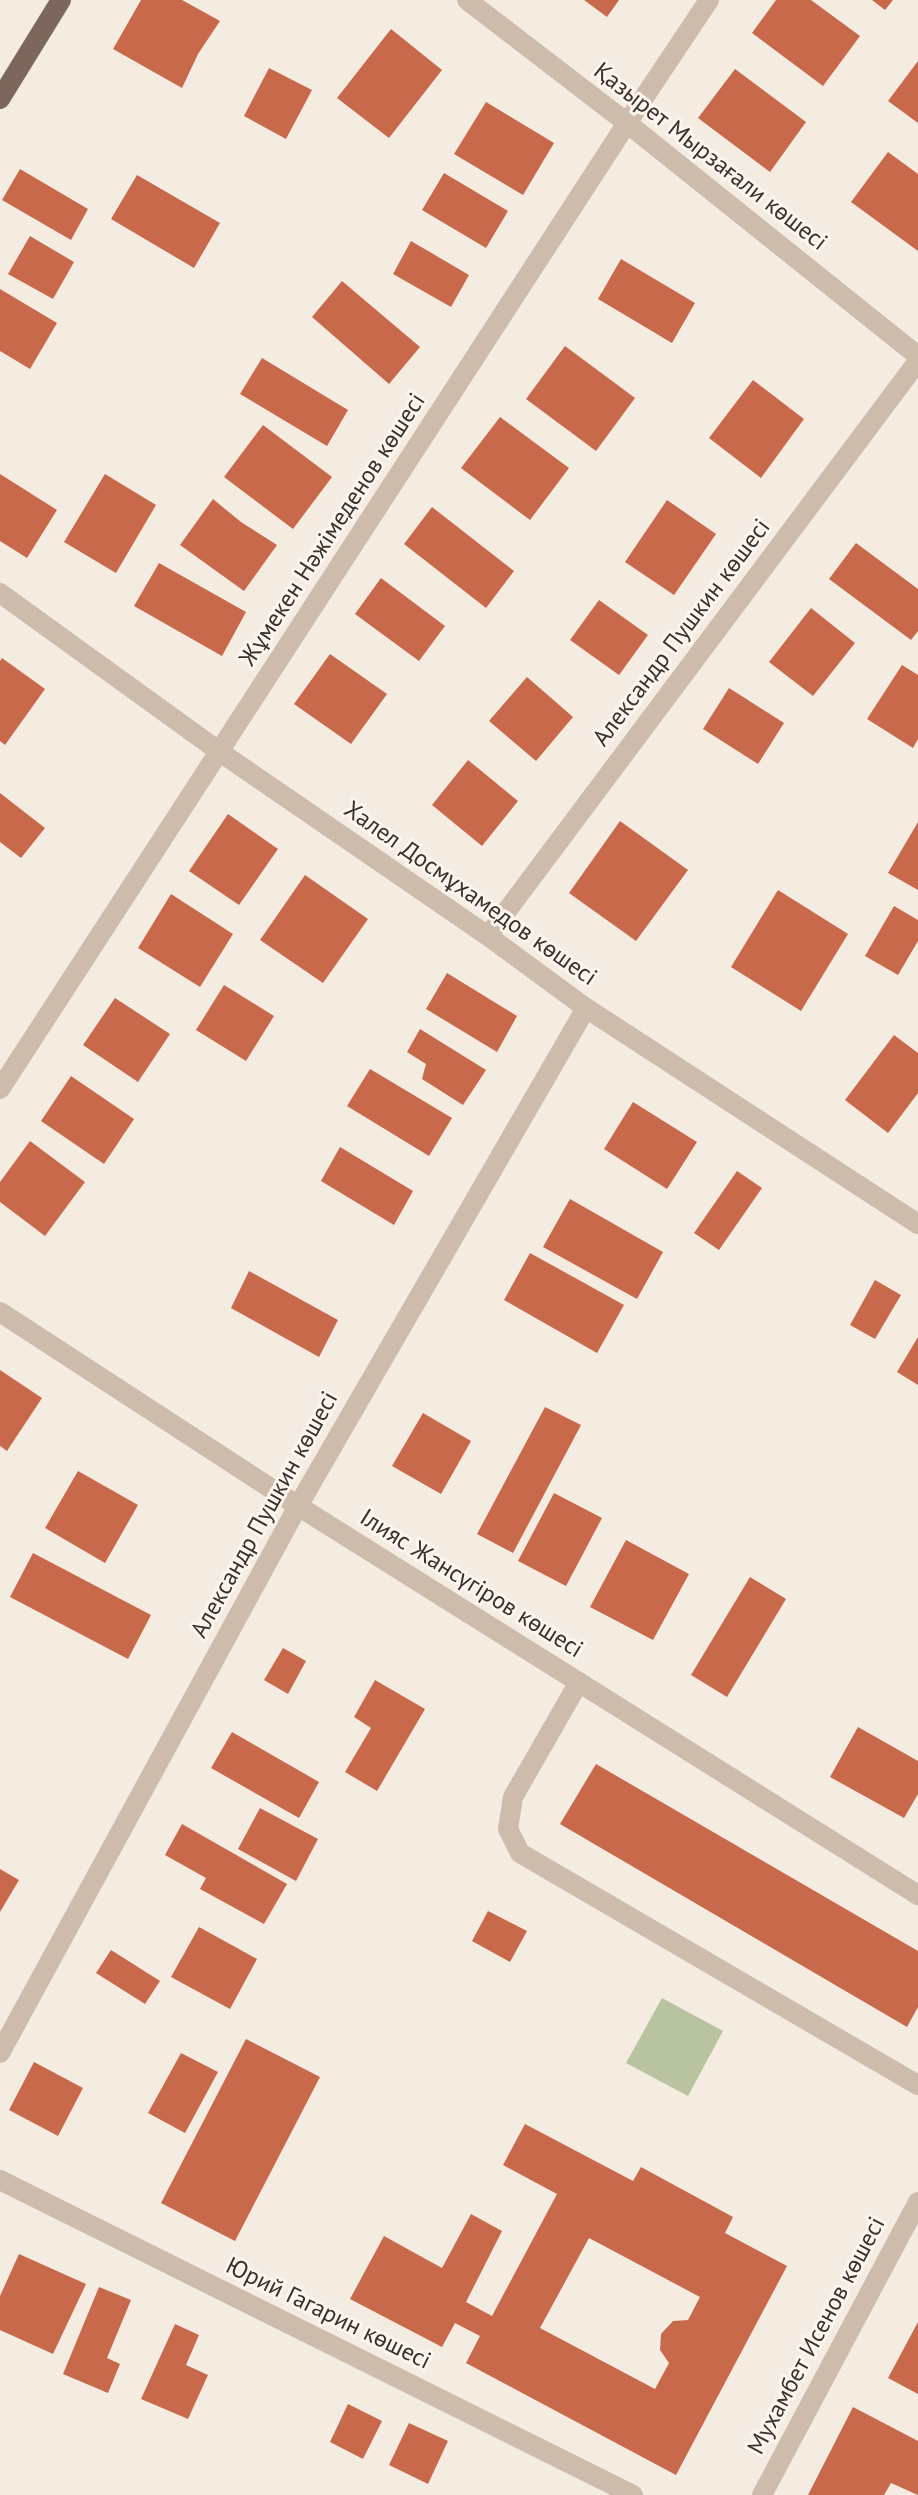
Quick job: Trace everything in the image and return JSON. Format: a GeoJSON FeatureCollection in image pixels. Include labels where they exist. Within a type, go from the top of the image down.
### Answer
{"type":"FeatureCollection","features":[{"type":"Feature","properties":{"kind":"main road"},"geometry":{"type":"LineString","coordinates":[[0,99],[61,0]]}},
{"type":"Feature","properties":{"kind":"street","name":"Қазырет Мырзағали көшесі"},"geometry":{"type":"LineString","coordinates":[[467,0],[627,123],[918,358]]}},
{"type":"Feature","properties":{"kind":"street","name":"Жұмекен Нәжімеденов көшесі"},"geometry":{"type":"LineString","coordinates":[[0,1089],[709,0]]}},
{"type":"Feature","properties":{"kind":"street","name":"Александр Пушкин көшесі"},"geometry":{"type":"LineString","coordinates":[[488,936],[918,358]]}},
{"type":"Feature","properties":{"kind":"street","name":"Халел Досмұхамедов көшесі"},"geometry":{"type":"LineString","coordinates":[[0,593],[220,752],[488,936],[586,1008],[917,1221]]}},
{"type":"Feature","properties":{"kind":"street","name":"Александр Пушкин көшесі"},"geometry":{"type":"LineString","coordinates":[[0,2053],[298,1506],[586,1008]]}},
{"type":"Feature","properties":{"kind":"street","name":"Ілияс Жансүгіров көшесі"},"geometry":{"type":"LineString","coordinates":[[0,1312],[298,1506],[918,1895]]}},
{"type":"Feature","properties":{"kind":"street"},"geometry":{"type":"LineString","coordinates":[[579,1682],[513,1797],[508,1829],[520,1853],[918,2085]]}},
{"type":"Feature","properties":{"kind":"street","name":"Юрий Гагарин көшесі"},"geometry":{"type":"LineString","coordinates":[[0,2180],[633,2495]]}},
{"type":"Feature","properties":{"kind":"street","name":"Мухамбет Исенов көшесі"},"geometry":{"type":"LineString","coordinates":[[762,2495],[918,2202]]}},
{"type":"Feature","properties":{"kind":"green space"},"geometry":{"type":"Polygon","coordinates":[[[662,1998],[723,2031],[688,2096],[626,2063],[662,1998]]]}},
{"type":"Feature","properties":{"kind":"building"},"geometry":{"type":"Polygon","coordinates":[[[141,0],[182,0],[220,21],[198,54],[182,88],[113,49],[141,0]]]}},
{"type":"Feature","properties":{"kind":"building"},"geometry":{"type":"Polygon","coordinates":[[[584,0],[619,0],[607,17],[584,0]]]}},
{"type":"Feature","properties":{"kind":"building"},"geometry":{"type":"Polygon","coordinates":[[[776,0],[811,0],[860,36],[823,86],[752,33],[776,0]]]}},
{"type":"Feature","properties":{"kind":"building"},"geometry":{"type":"Polygon","coordinates":[[[872,0],[893,0],[885,10],[872,0]]]}},
{"type":"Feature","properties":{"kind":"building"},"geometry":{"type":"Polygon","coordinates":[[[391,29],[442,70],[389,138],[337,98],[391,29]]]}},
{"type":"Feature","properties":{"kind":"building"},"geometry":{"type":"Polygon","coordinates":[[[918,61],[918,123],[888,101],[918,61]]]}},
{"type":"Feature","properties":{"kind":"building"},"geometry":{"type":"Polygon","coordinates":[[[269,68],[312,90],[286,139],[244,116],[269,68]]]}},
{"type":"Feature","properties":{"kind":"building"},"geometry":{"type":"Polygon","coordinates":[[[735,69],[806,122],[770,172],[698,118],[735,69]]]}},
{"type":"Feature","properties":{"kind":"building"},"geometry":{"type":"Polygon","coordinates":[[[486,102],[554,143],[523,195],[454,154],[486,102]]]}},
{"type":"Feature","properties":{"kind":"building"},"geometry":{"type":"Polygon","coordinates":[[[888,152],[918,174],[918,251],[851,202],[888,152]]]}},
{"type":"Feature","properties":{"kind":"building"},"geometry":{"type":"Polygon","coordinates":[[[20,169],[88,209],[71,240],[2,200],[20,169]]]}},
{"type":"Feature","properties":{"kind":"building"},"geometry":{"type":"Polygon","coordinates":[[[444,173],[508,211],[486,248],[422,210],[444,173]]]}},
{"type":"Feature","properties":{"kind":"building"},"geometry":{"type":"Polygon","coordinates":[[[137,175],[220,223],[194,268],[111,219],[137,175]]]}},
{"type":"Feature","properties":{"kind":"building"},"geometry":{"type":"Polygon","coordinates":[[[30,236],[74,262],[53,299],[8,274],[30,236]]]}},
{"type":"Feature","properties":{"kind":"building"},"geometry":{"type":"Polygon","coordinates":[[[411,241],[469,275],[451,307],[393,274],[411,241]]]}},
{"type":"Feature","properties":{"kind":"building"},"geometry":{"type":"Polygon","coordinates":[[[621,259],[695,303],[672,343],[598,299],[621,259]]]}},
{"type":"Feature","properties":{"kind":"building"},"geometry":{"type":"Polygon","coordinates":[[[342,281],[420,347],[389,384],[312,317],[342,281]]]}},
{"type":"Feature","properties":{"kind":"building"},"geometry":{"type":"Polygon","coordinates":[[[0,289],[57,323],[30,369],[0,351],[0,289]]]}},
{"type":"Feature","properties":{"kind":"building"},"geometry":{"type":"Polygon","coordinates":[[[565,346],[635,398],[596,451],[526,399],[565,346]]]}},
{"type":"Feature","properties":{"kind":"building"},"geometry":{"type":"Polygon","coordinates":[[[262,358],[348,410],[327,446],[240,394],[262,358]]]}},
{"type":"Feature","properties":{"kind":"building"},"geometry":{"type":"Polygon","coordinates":[[[753,380],[804,419],[761,478],[709,438],[753,380]]]}},
{"type":"Feature","properties":{"kind":"building"},"geometry":{"type":"Polygon","coordinates":[[[500,417],[569,468],[530,520],[461,468],[500,417]]]}},
{"type":"Feature","properties":{"kind":"building"},"geometry":{"type":"Polygon","coordinates":[[[263,425],[332,477],[293,529],[224,477],[263,425]]]}},
{"type":"Feature","properties":{"kind":"building"},"geometry":{"type":"Polygon","coordinates":[[[0,474],[57,510],[27,558],[0,541],[0,474]]]}},
{"type":"Feature","properties":{"kind":"building"},"geometry":{"type":"Polygon","coordinates":[[[105,474],[156,505],[116,573],[64,542],[105,474]]]}},
{"type":"Feature","properties":{"kind":"building"},"geometry":{"type":"Polygon","coordinates":[[[213,499],[277,545],[244,591],[180,545],[213,499]]]}},
{"type":"Feature","properties":{"kind":"building"},"geometry":{"type":"Polygon","coordinates":[[[667,500],[716,534],[674,595],[625,562],[667,500]]]}},
{"type":"Feature","properties":{"kind":"building"},"geometry":{"type":"Polygon","coordinates":[[[432,507],[514,571],[486,608],[404,544],[432,507]]]}},
{"type":"Feature","properties":{"kind":"building"},"geometry":{"type":"Polygon","coordinates":[[[856,543],[918,589],[918,631],[911,640],[829,579],[856,543]]]}},
{"type":"Feature","properties":{"kind":"building"},"geometry":{"type":"Polygon","coordinates":[[[159,563],[246,612],[222,656],[134,606],[159,563]]]}},
{"type":"Feature","properties":{"kind":"building"},"geometry":{"type":"Polygon","coordinates":[[[381,578],[445,626],[419,661],[355,614],[381,578]]]}},
{"type":"Feature","properties":{"kind":"building"},"geometry":{"type":"Polygon","coordinates":[[[599,600],[648,635],[619,675],[570,640],[599,600]]]}},
{"type":"Feature","properties":{"kind":"building"},"geometry":{"type":"Polygon","coordinates":[[[811,608],[855,643],[813,696],[769,662],[811,608]]]}},
{"type":"Feature","properties":{"kind":"building"},"geometry":{"type":"Polygon","coordinates":[[[330,654],[387,694],[351,744],[294,704],[330,654]]]}},
{"type":"Feature","properties":{"kind":"building"},"geometry":{"type":"Polygon","coordinates":[[[2,658],[45,689],[5,745],[0,741],[2,658]]]}},
{"type":"Feature","properties":{"kind":"building"},"geometry":{"type":"Polygon","coordinates":[[[902,665],[918,675],[918,739],[913,748],[867,719],[902,665]]]}},
{"type":"Feature","properties":{"kind":"building"},"geometry":{"type":"Polygon","coordinates":[[[527,677],[573,717],[536,761],[489,721],[527,677]]]}},
{"type":"Feature","properties":{"kind":"building"},"geometry":{"type":"Polygon","coordinates":[[[729,688],[784,723],[758,764],[703,729],[729,688]]]}},
{"type":"Feature","properties":{"kind":"building"},"geometry":{"type":"Polygon","coordinates":[[[468,760],[518,801],[482,846],[432,805],[468,760]]]}},
{"type":"Feature","properties":{"kind":"building"},"geometry":{"type":"Polygon","coordinates":[[[0,793],[45,828],[21,858],[0,842],[0,793]]]}},
{"type":"Feature","properties":{"kind":"building"},"geometry":{"type":"Polygon","coordinates":[[[228,814],[278,849],[239,905],[189,871],[228,814]]]}},
{"type":"Feature","properties":{"kind":"building"},"geometry":{"type":"Polygon","coordinates":[[[620,821],[688,870],[636,941],[569,893],[620,821]]]}},
{"type":"Feature","properties":{"kind":"building"},"geometry":{"type":"Polygon","coordinates":[[[918,822],[918,890],[888,873],[918,822]]]}},
{"type":"Feature","properties":{"kind":"building"},"geometry":{"type":"Polygon","coordinates":[[[305,875],[368,919],[323,983],[260,940],[305,875]]]}},
{"type":"Feature","properties":{"kind":"building"},"geometry":{"type":"Polygon","coordinates":[[[778,890],[848,934],[801,1011],[731,967],[778,890]]]}},
{"type":"Feature","properties":{"kind":"building"},"geometry":{"type":"Polygon","coordinates":[[[171,894],[233,934],[200,987],[138,948],[171,894]]]}},
{"type":"Feature","properties":{"kind":"building"},"geometry":{"type":"Polygon","coordinates":[[[894,906],[918,920],[918,941],[898,975],[865,956],[894,906]]]}},
{"type":"Feature","properties":{"kind":"building"},"geometry":{"type":"Polygon","coordinates":[[[447,973],[517,1016],[497,1052],[426,1009],[447,973]]]}},
{"type":"Feature","properties":{"kind":"building"},"geometry":{"type":"Polygon","coordinates":[[[224,985],[274,1016],[246,1061],[196,1030],[224,985]]]}},
{"type":"Feature","properties":{"kind":"building"},"geometry":{"type":"Polygon","coordinates":[[[115,998],[170,1034],[138,1082],[83,1045],[115,998]]]}},
{"type":"Feature","properties":{"kind":"building"},"geometry":{"type":"Polygon","coordinates":[[[420,1029],[486,1070],[463,1105],[422,1079],[426,1064],[407,1052],[420,1029]]]}},
{"type":"Feature","properties":{"kind":"building"},"geometry":{"type":"Polygon","coordinates":[[[894,1035],[918,1053],[918,1093],[888,1133],[845,1100],[894,1035]]]}},
{"type":"Feature","properties":{"kind":"building"},"geometry":{"type":"Polygon","coordinates":[[[370,1069],[452,1118],[429,1156],[347,1106],[370,1069]]]}},
{"type":"Feature","properties":{"kind":"building"},"geometry":{"type":"Polygon","coordinates":[[[71,1076],[134,1119],[104,1164],[41,1121],[71,1076]]]}},
{"type":"Feature","properties":{"kind":"building"},"geometry":{"type":"Polygon","coordinates":[[[633,1102],[697,1142],[667,1189],[604,1149],[633,1102]]]}},
{"type":"Feature","properties":{"kind":"building"},"geometry":{"type":"Polygon","coordinates":[[[30,1141],[85,1182],[45,1236],[0,1202],[0,1182],[30,1141]]]}},
{"type":"Feature","properties":{"kind":"building"},"geometry":{"type":"Polygon","coordinates":[[[340,1147],[413,1191],[394,1225],[321,1181],[340,1147]]]}},
{"type":"Feature","properties":{"kind":"building"},"geometry":{"type":"Polygon","coordinates":[[[737,1171],[762,1188],[719,1250],[694,1233],[737,1171]]]}},
{"type":"Feature","properties":{"kind":"building"},"geometry":{"type":"Polygon","coordinates":[[[570,1199],[663,1252],[637,1299],[543,1247],[570,1199]]]}},
{"type":"Feature","properties":{"kind":"building"},"geometry":{"type":"Polygon","coordinates":[[[530,1253],[624,1305],[597,1353],[504,1300],[530,1253]]]}},
{"type":"Feature","properties":{"kind":"building"},"geometry":{"type":"Polygon","coordinates":[[[249,1271],[338,1320],[319,1357],[231,1308],[249,1271]]]}},
{"type":"Feature","properties":{"kind":"building"},"geometry":{"type":"Polygon","coordinates":[[[875,1280],[901,1295],[875,1339],[850,1325],[875,1280]]]}},
{"type":"Feature","properties":{"kind":"building"},"geometry":{"type":"Polygon","coordinates":[[[918,1337],[918,1385],[897,1372],[918,1337]]]}},
{"type":"Feature","properties":{"kind":"building"},"geometry":{"type":"Polygon","coordinates":[[[0,1370],[42,1398],[7,1451],[0,1446],[0,1370]]]}},
{"type":"Feature","properties":{"kind":"building"},"geometry":{"type":"Polygon","coordinates":[[[545,1407],[581,1425],[513,1553],[477,1534],[545,1407]]]}},
{"type":"Feature","properties":{"kind":"building"},"geometry":{"type":"Polygon","coordinates":[[[423,1413],[471,1441],[441,1494],[392,1466],[423,1413]]]}},
{"type":"Feature","properties":{"kind":"building"},"geometry":{"type":"Polygon","coordinates":[[[78,1471],[138,1505],[105,1563],[45,1528],[78,1471]]]}},
{"type":"Feature","properties":{"kind":"building"},"geometry":{"type":"Polygon","coordinates":[[[554,1493],[602,1518],[566,1586],[518,1561],[554,1493]]]}},
{"type":"Feature","properties":{"kind":"building"},"geometry":{"type":"Polygon","coordinates":[[[626,1540],[689,1574],[653,1640],[590,1607],[626,1540]]]}},
{"type":"Feature","properties":{"kind":"building"},"geometry":{"type":"Polygon","coordinates":[[[33,1553],[151,1615],[128,1659],[10,1597],[33,1553]]]}},
{"type":"Feature","properties":{"kind":"building"},"geometry":{"type":"Polygon","coordinates":[[[750,1577],[786,1599],[727,1697],[691,1675],[750,1577]]]}},
{"type":"Feature","properties":{"kind":"building"},"geometry":{"type":"Polygon","coordinates":[[[283,1648],[306,1661],[288,1694],[264,1680],[283,1648]]]}},
{"type":"Feature","properties":{"kind":"building"},"geometry":{"type":"Polygon","coordinates":[[[375,1680],[425,1709],[377,1791],[345,1772],[371,1728],[354,1717],[375,1680]]]}},
{"type":"Feature","properties":{"kind":"building"},"geometry":{"type":"Polygon","coordinates":[[[858,1727],[918,1761],[918,1794],[904,1818],[830,1777],[858,1727]]]}},
{"type":"Feature","properties":{"kind":"building"},"geometry":{"type":"Polygon","coordinates":[[[232,1732],[319,1782],[299,1818],[211,1768],[232,1732]]]}},
{"type":"Feature","properties":{"kind":"building"},"geometry":{"type":"Polygon","coordinates":[[[596,1764],[918,1951],[918,2007],[907,2027],[560,1824],[596,1764]]]}},
{"type":"Feature","properties":{"kind":"building"},"geometry":{"type":"Polygon","coordinates":[[[260,1808],[318,1839],[296,1881],[238,1849],[260,1808]]]}},
{"type":"Feature","properties":{"kind":"building"},"geometry":{"type":"Polygon","coordinates":[[[182,1824],[287,1884],[264,1924],[200,1889],[206,1878],[165,1855],[182,1824]]]}},
{"type":"Feature","properties":{"kind":"building"},"geometry":{"type":"Polygon","coordinates":[[[0,1869],[19,1880],[0,1912],[0,1869]]]}},
{"type":"Feature","properties":{"kind":"building"},"geometry":{"type":"Polygon","coordinates":[[[488,1911],[527,1931],[510,1962],[472,1941],[488,1911]]]}},
{"type":"Feature","properties":{"kind":"building"},"geometry":{"type":"Polygon","coordinates":[[[199,1927],[257,1959],[230,2009],[171,1977],[199,1927]]]}},
{"type":"Feature","properties":{"kind":"building"},"geometry":{"type":"Polygon","coordinates":[[[111,1950],[160,1981],[145,2004],[96,1973],[111,1950]]]}},
{"type":"Feature","properties":{"kind":"building"},"geometry":{"type":"Polygon","coordinates":[[[246,2039],[320,2077],[235,2241],[161,2203],[246,2039]]]}},
{"type":"Feature","properties":{"kind":"building"},"geometry":{"type":"Polygon","coordinates":[[[181,2053],[218,2072],[185,2133],[148,2113],[181,2053]]]}},
{"type":"Feature","properties":{"kind":"building"},"geometry":{"type":"Polygon","coordinates":[[[34,2062],[83,2088],[58,2136],[9,2110],[34,2062]]]}},
{"type":"Feature","properties":{"kind":"building"},"geometry":{"type":"Polygon","coordinates":[[[525,2124],[633,2181],[641,2167],[733,2217],[725,2233],[787,2266],[676,2475],[466,2363],[480,2336],[455,2323],[442,2347],[350,2299],[384,2236],[442,2268],[471,2214],[502,2231],[466,2302],[492,2316],[557,2194],[503,2165],[525,2124]],[[589,2238],[540,2328],[655,2389],[669,2363],[660,2350],[661,2334],[673,2321],[688,2320],[700,2297],[589,2238]]]}},
{"type":"Feature","properties":{"kind":"building"},"geometry":{"type":"Polygon","coordinates":[[[19,2254],[86,2284],[53,2354],[0,2330],[0,2296],[19,2254]]]}},
{"type":"Feature","properties":{"kind":"building"},"geometry":{"type":"Polygon","coordinates":[[[99,2287],[131,2300],[107,2358],[120,2364],[108,2393],[63,2374],[99,2287]]]}},
{"type":"Feature","properties":{"kind":"building"},"geometry":{"type":"Polygon","coordinates":[[[918,2322],[918,2394],[888,2378],[918,2322]]]}},
{"type":"Feature","properties":{"kind":"building"},"geometry":{"type":"Polygon","coordinates":[[[175,2324],[199,2335],[186,2365],[208,2375],[188,2419],[141,2399],[175,2324]]]}},
{"type":"Feature","properties":{"kind":"building"},"geometry":{"type":"Polygon","coordinates":[[[348,2404],[382,2421],[363,2459],[330,2442],[348,2404]]]}},
{"type":"Feature","properties":{"kind":"building"},"geometry":{"type":"Polygon","coordinates":[[[853,2407],[918,2441],[918,2495],[891,2483],[884,2495],[808,2495],[853,2407]]]}},
{"type":"Feature","properties":{"kind":"building"},"geometry":{"type":"Polygon","coordinates":[[[409,2423],[448,2441],[428,2484],[389,2465],[409,2423]]]}}]}
